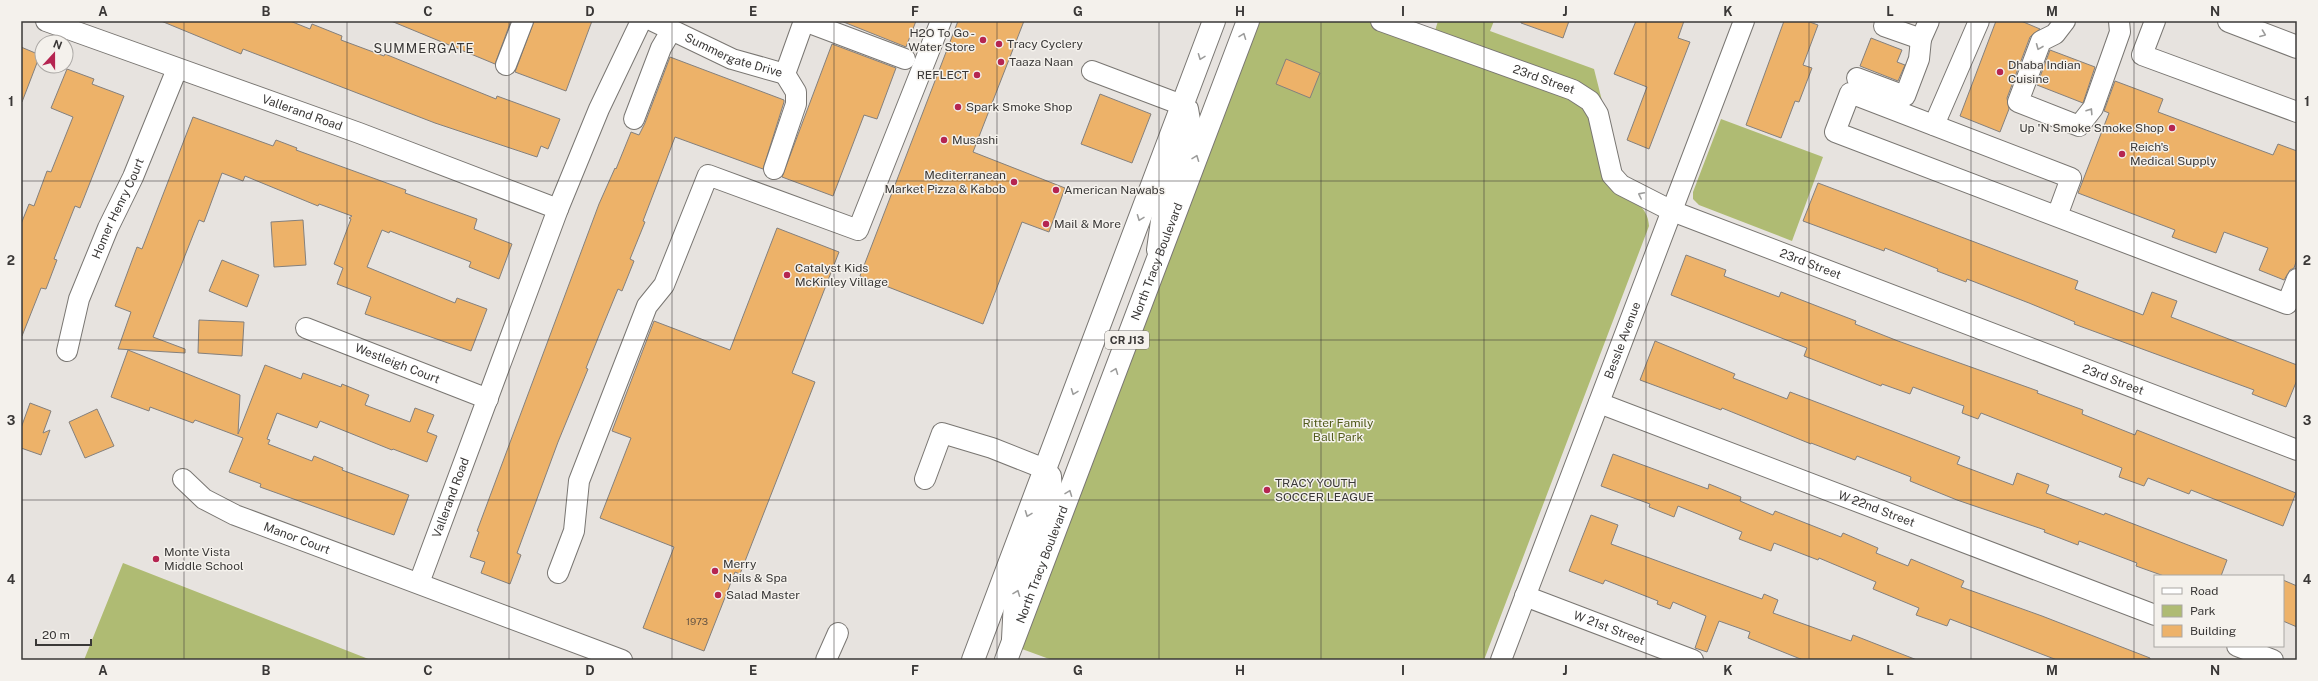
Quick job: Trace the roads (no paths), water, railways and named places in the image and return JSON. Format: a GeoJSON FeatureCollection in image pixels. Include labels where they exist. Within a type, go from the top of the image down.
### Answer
{"type":"FeatureCollection","features":[{"type":"Feature","properties":{"kind":"main road","name":"CR J13"},"geometry":{"type":"LineString","coordinates":[[973,660],[1214,21]]}},
{"type":"Feature","properties":{"kind":"main road","name":"North Tracy Boulevard"},"geometry":{"type":"LineString","coordinates":[[1009,653],[1248,21]]}},
{"type":"Feature","properties":{"kind":"main road"},"geometry":{"type":"LineString","coordinates":[[2229,21],[2297,47]]}},
{"type":"Feature","properties":{"kind":"street","name":"Vallerand Road"},"geometry":{"type":"LineString","coordinates":[[46,21],[359,133],[558,209]]}},
{"type":"Feature","properties":{"kind":"street"},"geometry":{"type":"LineString","coordinates":[[506,65],[523,21]]}},
{"type":"Feature","properties":{"kind":"street","name":"Vallerand Road"},"geometry":{"type":"LineString","coordinates":[[419,583],[558,209],[599,109],[641,21]]}},
{"type":"Feature","properties":{"kind":"street","name":"Summergate Drive"},"geometry":{"type":"LineString","coordinates":[[653,21],[732,60],[785,74],[804,21]]}},
{"type":"Feature","properties":{"kind":"street"},"geometry":{"type":"LineString","coordinates":[[804,21],[905,59]]}},
{"type":"Feature","properties":{"kind":"street"},"geometry":{"type":"LineString","coordinates":[[558,573],[574,531],[579,481],[647,306],[664,285],[708,175],[858,230],[941,21]]}},
{"type":"Feature","properties":{"kind":"street","name":"23rd Street"},"geometry":{"type":"LineString","coordinates":[[1380,21],[1573,90],[1590,101],[1598,114],[1612,175],[1621,185],[1672,211],[2297,450]]}},
{"type":"Feature","properties":{"kind":"street","name":"Bessle Avenue"},"geometry":{"type":"LineString","coordinates":[[1501,660],[1744,21]]}},
{"type":"Feature","properties":{"kind":"street"},"geometry":{"type":"LineString","coordinates":[[1857,78],[1905,96],[1919,59],[1925,30],[1884,26],[1886,21]]}},
{"type":"Feature","properties":{"kind":"street"},"geometry":{"type":"LineString","coordinates":[[1934,125],[1979,21]]}},
{"type":"Feature","properties":{"kind":"street"},"geometry":{"type":"LineString","coordinates":[[2066,21],[2055,34],[2041,41],[2018,102],[2079,126],[2093,108],[2120,32],[2119,21]]}},
{"type":"Feature","properties":{"kind":"street"},"geometry":{"type":"LineString","coordinates":[[2155,21],[2142,55],[2297,112]]}},
{"type":"Feature","properties":{"kind":"street"},"geometry":{"type":"LineString","coordinates":[[634,119],[661,48],[671,31]]}},
{"type":"Feature","properties":{"kind":"street","name":"Homer Henry Court"},"geometry":{"type":"LineString","coordinates":[[67,351],[82,292],[108,228],[133,177],[177,69]]}},
{"type":"Feature","properties":{"kind":"street"},"geometry":{"type":"LineString","coordinates":[[1092,71],[1182,105],[1188,110],[1191,126],[1162,212],[1156,264]]}},
{"type":"Feature","properties":{"kind":"street"},"geometry":{"type":"LineString","coordinates":[[774,169],[796,104],[796,92],[785,74]]}},
{"type":"Feature","properties":{"kind":"street"},"geometry":{"type":"LineString","coordinates":[[2057,216],[2072,178],[1850,93],[1835,132],[2287,304],[2297,279]]}},
{"type":"Feature","properties":{"kind":"street","name":"Westleigh Court"},"geometry":{"type":"LineString","coordinates":[[306,328],[488,399]]}},
{"type":"Feature","properties":{"kind":"street","name":"W 22nd Street"},"geometry":{"type":"LineString","coordinates":[[1599,403],[2154,615]]}},
{"type":"Feature","properties":{"kind":"street"},"geometry":{"type":"LineString","coordinates":[[925,479],[942,433],[992,448],[1045,469],[1051,476],[1052,494],[1014,600],[1009,653]]}},
{"type":"Feature","properties":{"kind":"street","name":"Manor Court"},"geometry":{"type":"LineString","coordinates":[[183,479],[204,499],[235,515],[419,583]]}},
{"type":"Feature","properties":{"kind":"street"},"geometry":{"type":"LineString","coordinates":[[419,583],[622,660]]}},
{"type":"Feature","properties":{"kind":"street","name":"W 21st Street"},"geometry":{"type":"LineString","coordinates":[[1525,596],[1692,660]]}},
{"type":"Feature","properties":{"kind":"street"},"geometry":{"type":"LineString","coordinates":[[826,660],[838,633]]}},
{"type":"Feature","properties":{"kind":"street"},"geometry":{"type":"LineString","coordinates":[[2240,647],[2273,660]]}},
{"type":"Feature","properties":{"kind":"place","name":"H2O To Go - Water Store"},"geometry":{"type":"Point","coordinates":[983,40]}},
{"type":"Feature","properties":{"kind":"place","name":"Tracy Cyclery"},"geometry":{"type":"Point","coordinates":[999,44]}},
{"type":"Feature","properties":{"kind":"place","name":"Taaza Naan"},"geometry":{"type":"Point","coordinates":[1001,62]}},
{"type":"Feature","properties":{"kind":"place","name":"Dhaba Indian Cuisine"},"geometry":{"type":"Point","coordinates":[2000,72]}},
{"type":"Feature","properties":{"kind":"place","name":"REFLECT"},"geometry":{"type":"Point","coordinates":[977,75]}},
{"type":"Feature","properties":{"kind":"place","name":"Spark Smoke Shop"},"geometry":{"type":"Point","coordinates":[958,107]}},
{"type":"Feature","properties":{"kind":"place","name":"Up 'N Smoke Smoke Shop"},"geometry":{"type":"Point","coordinates":[2172,128]}},
{"type":"Feature","properties":{"kind":"place","name":"Musashi"},"geometry":{"type":"Point","coordinates":[944,140]}},
{"type":"Feature","properties":{"kind":"place","name":"Reich's Medical Supply"},"geometry":{"type":"Point","coordinates":[2122,154]}},
{"type":"Feature","properties":{"kind":"place","name":"Mediterranean Market Pizza & Kabob"},"geometry":{"type":"Point","coordinates":[1014,182]}},
{"type":"Feature","properties":{"kind":"place","name":"American Nawabs"},"geometry":{"type":"Point","coordinates":[1056,190]}},
{"type":"Feature","properties":{"kind":"place","name":"Mail & More"},"geometry":{"type":"Point","coordinates":[1046,224]}},
{"type":"Feature","properties":{"kind":"place","name":"Catalyst Kids McKinley Village"},"geometry":{"type":"Point","coordinates":[787,275]}},
{"type":"Feature","properties":{"kind":"place","name":"TRACY YOUTH SOCCER LEAGUE"},"geometry":{"type":"Point","coordinates":[1267,490]}},
{"type":"Feature","properties":{"kind":"place","name":"Monte Vista Middle School"},"geometry":{"type":"Point","coordinates":[156,559]}},
{"type":"Feature","properties":{"kind":"place","name":"Merry Nails & Spa"},"geometry":{"type":"Point","coordinates":[715,571]}},
{"type":"Feature","properties":{"kind":"place","name":"Salad Master"},"geometry":{"type":"Point","coordinates":[718,595]}},
{"type":"Feature","properties":{"kind":"district","name":"SUMMERGATE"},"geometry":{"type":"Point","coordinates":[424,48]}},
{"type":"Feature","properties":{"kind":"park label","name":"Ritter Family Ball Park"},"geometry":{"type":"Point","coordinates":[1338,430]}}]}
